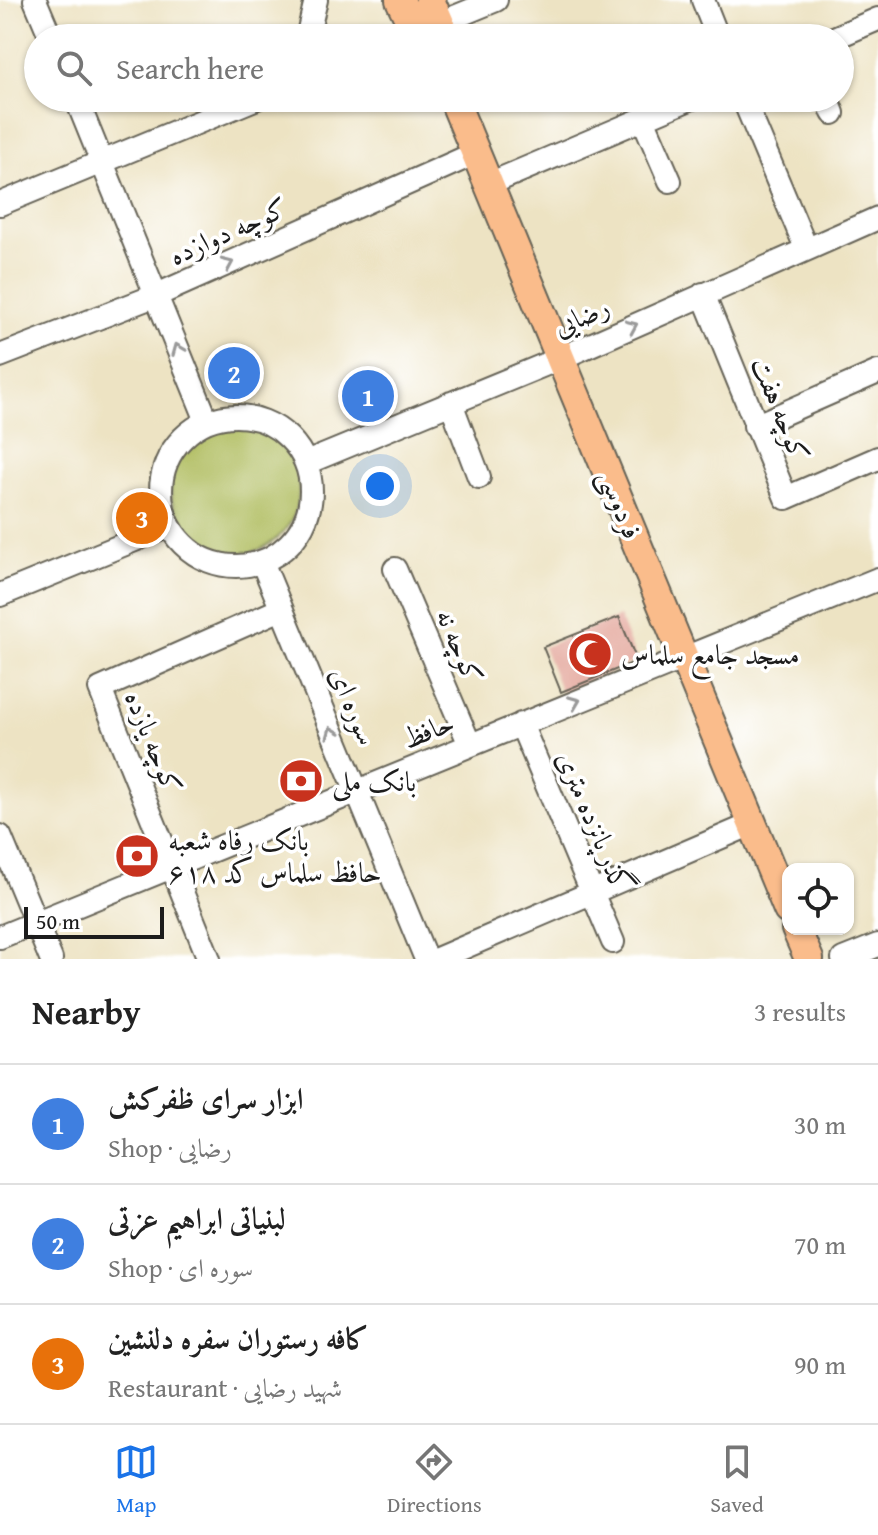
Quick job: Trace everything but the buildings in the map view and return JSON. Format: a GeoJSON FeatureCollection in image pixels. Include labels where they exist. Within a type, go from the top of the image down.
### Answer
{"type":"FeatureCollection","features":[{"type":"Feature","properties":{"kind":"main road"},"geometry":{"type":"LineString","coordinates":[[400,0],[421,24]]}},
{"type":"Feature","properties":{"kind":"main road","name":"فردوسی"},"geometry":{"type":"LineString","coordinates":[[459,112],[782,896]]}},
{"type":"Feature","properties":{"kind":"main road"},"geometry":{"type":"LineString","coordinates":[[799,935],[809,959]]}},
{"type":"Feature","properties":{"kind":"street"},"geometry":{"type":"LineString","coordinates":[[35,0],[45,24]]}},
{"type":"Feature","properties":{"kind":"street"},"geometry":{"type":"LineString","coordinates":[[310,24],[316,0]]}},
{"type":"Feature","properties":{"kind":"street"},"geometry":{"type":"LineString","coordinates":[[434,24],[496,0]]}},
{"type":"Feature","properties":{"kind":"street"},"geometry":{"type":"LineString","coordinates":[[703,0],[712,24]]}},
{"type":"Feature","properties":{"kind":"street"},"geometry":{"type":"LineString","coordinates":[[854,29],[878,19]]}},
{"type":"Feature","properties":{"kind":"street"},"geometry":{"type":"LineString","coordinates":[[82,112],[207,421]]}},
{"type":"Feature","properties":{"kind":"street"},"geometry":{"type":"LineString","coordinates":[[0,204],[223,112]]}},
{"type":"Feature","properties":{"kind":"street"},"geometry":{"type":"LineString","coordinates":[[489,184],[657,112]]}},
{"type":"Feature","properties":{"kind":"street"},"geometry":{"type":"LineString","coordinates":[[749,112],[806,248]]}},
{"type":"Feature","properties":{"kind":"street"},"geometry":{"type":"LineString","coordinates":[[643,119],[670,181]]}},
{"type":"Feature","properties":{"kind":"street","name":"کوچه دوازده"},"geometry":{"type":"LineString","coordinates":[[0,356],[157,295],[476,153]]}},
{"type":"Feature","properties":{"kind":"street","name":"رضایی"},"geometry":{"type":"LineString","coordinates":[[306,463],[561,358],[878,218]]}},
{"type":"Feature","properties":{"kind":"street","name":"کوچه هفت"},"geometry":{"type":"LineString","coordinates":[[703,294],[786,498],[878,458]]}},
{"type":"Feature","properties":{"kind":"street"},"geometry":{"type":"LineString","coordinates":[[755,426],[878,372]]}},
{"type":"Feature","properties":{"kind":"street"},"geometry":{"type":"LineString","coordinates":[[451,403],[479,477]]}},
{"type":"Feature","properties":{"kind":"street"},"geometry":{"type":"LineString","coordinates":[[230,416],[254,418],[276,427],[294,442],[306,463],[311,486],[309,509],[300,531],[285,549],[263,564],[218,565],[197,556],[169,526],[161,497],[163,473],[172,452],[187,434],[207,421],[230,416]]}},
{"type":"Feature","properties":{"kind":"street"},"geometry":{"type":"LineString","coordinates":[[0,595],[169,526]]}},
{"type":"Feature","properties":{"kind":"street","name":"سوره ای"},"geometry":{"type":"LineString","coordinates":[[263,564],[426,959]]}},
{"type":"Feature","properties":{"kind":"street","name":"کوچه نه"},"geometry":{"type":"LineString","coordinates":[[395,569],[470,745]]}},
{"type":"Feature","properties":{"kind":"street","name":"حافظ"},"geometry":{"type":"LineString","coordinates":[[0,937],[878,579]]}},
{"type":"Feature","properties":{"kind":"street","name":"کوچه یازده"},"geometry":{"type":"LineString","coordinates":[[171,867],[100,689],[281,609]]}},
{"type":"Feature","properties":{"kind":"street","name":"گذر پانزده متری"},"geometry":{"type":"LineString","coordinates":[[521,724],[613,942]]}},
{"type":"Feature","properties":{"kind":"street"},"geometry":{"type":"LineString","coordinates":[[437,959],[752,824]]}},
{"type":"Feature","properties":{"kind":"street"},"geometry":{"type":"LineString","coordinates":[[0,836],[51,959]]}},
{"type":"Feature","properties":{"kind":"street"},"geometry":{"type":"LineString","coordinates":[[171,867],[209,959]]}},
{"type":"Feature","properties":{"kind":"street"},"geometry":{"type":"LineString","coordinates":[[843,959],[878,945]]}},
{"type":"Feature","properties":{"kind":"green space"},"geometry":{"type":"Polygon","coordinates":[[[235,426],[259,431],[280,445],[294,466],[299,490],[294,514],[280,535],[259,549],[235,554],[211,549],[190,535],[176,514],[171,490],[176,466],[190,445],[211,431],[235,426]]]}},
{"type":"Feature","properties":{"kind":"place","name":"لبنیاتی ابراهیم عزتی"},"geometry":{"type":"Point","coordinates":[234,373]}},
{"type":"Feature","properties":{"kind":"place","name":"ابزار سرای ظفرکش"},"geometry":{"type":"Point","coordinates":[368,396]}},
{"type":"Feature","properties":{"kind":"place","name":"کافه رستوران سفره دلنشین"},"geometry":{"type":"Point","coordinates":[142,518]}},
{"type":"Feature","properties":{"kind":"place","name":"مسجد جامع سلماس"},"geometry":{"type":"Point","coordinates":[590,654]}},
{"type":"Feature","properties":{"kind":"place","name":"بانک ملی"},"geometry":{"type":"Point","coordinates":[301,781]}},
{"type":"Feature","properties":{"kind":"place","name":"بانک رفاه شعبه حافظ سلماس کد ۶۱۸"},"geometry":{"type":"Point","coordinates":[137,856]}}]}
